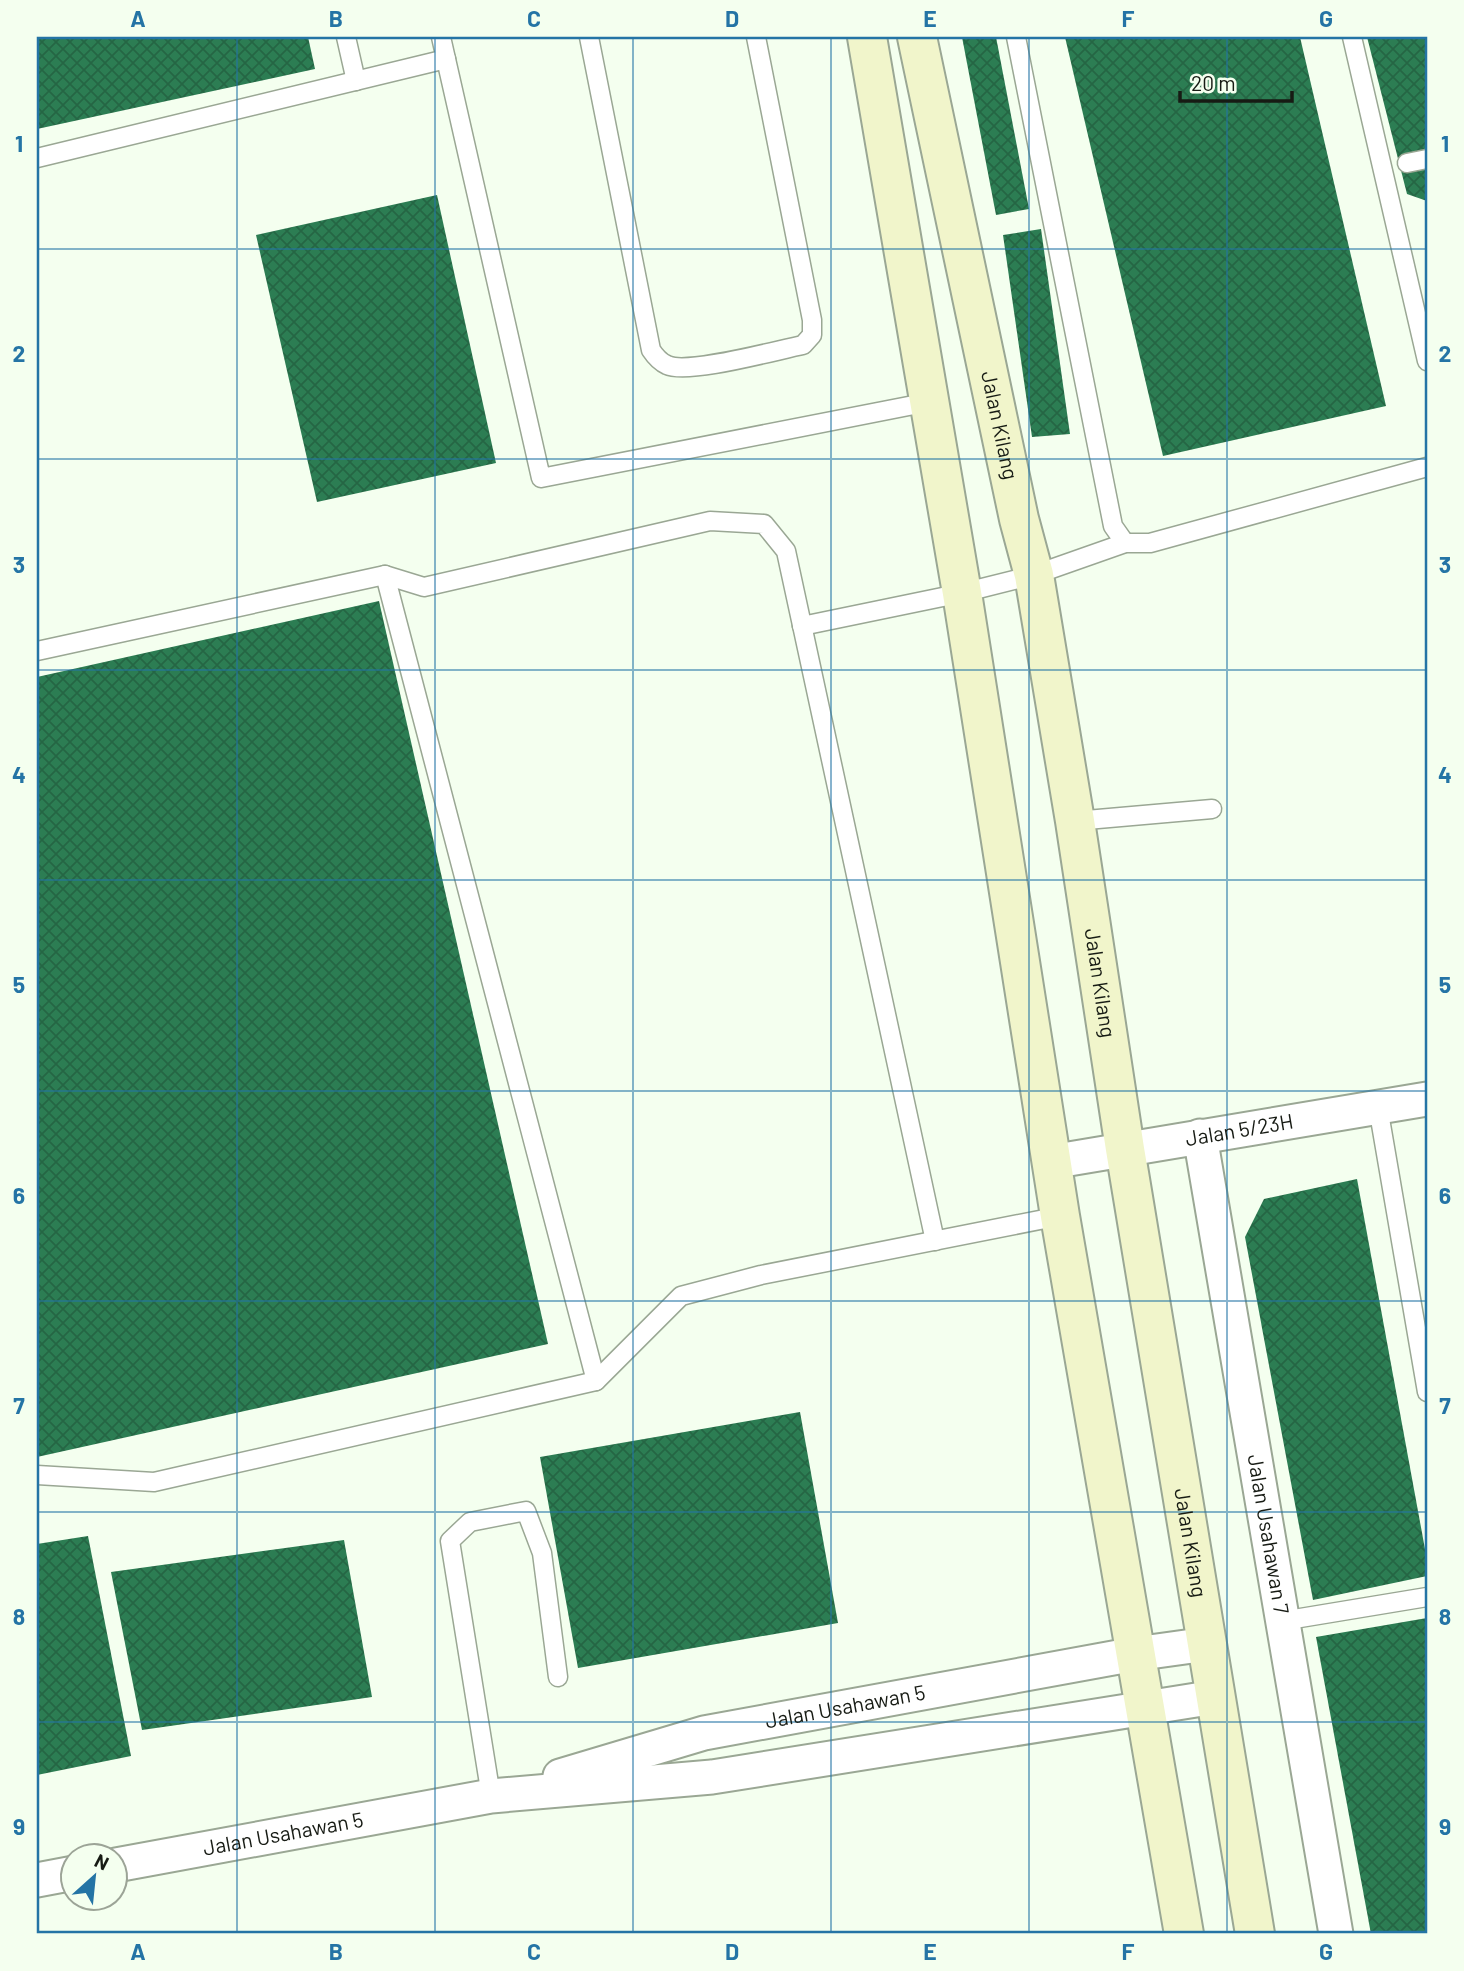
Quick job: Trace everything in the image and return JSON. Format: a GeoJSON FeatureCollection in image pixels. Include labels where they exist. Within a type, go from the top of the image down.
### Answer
{"type":"FeatureCollection","features":[{"type":"Feature","properties":{"kind":"main road"},"geometry":{"type":"LineString","coordinates":[[867,37],[962,593],[1060,1216],[1184,1934]]}},
{"type":"Feature","properties":{"kind":"main road","name":"Jalan Kilang"},"geometry":{"type":"LineString","coordinates":[[917,37],[1019,519],[1034,575],[1125,1149],[1255,1934]]}},
{"type":"Feature","properties":{"kind":"street","name":"Jalan 5/23H"},"geometry":{"type":"LineString","coordinates":[[1051,1162],[1427,1099]]}},
{"type":"Feature","properties":{"kind":"street","name":"Jalan Usahawan 7"},"geometry":{"type":"LineString","coordinates":[[1200,1136],[1336,1934]]}},
{"type":"Feature","properties":{"kind":"street","name":"Jalan Usahawan 5"},"geometry":{"type":"LineString","coordinates":[[491,1796],[704,1733],[1135,1654],[1207,1644]]}},
{"type":"Feature","properties":{"kind":"street","name":"Jalan Usahawan 5"},"geometry":{"type":"LineString","coordinates":[[130,1862],[491,1796],[712,1777],[1215,1697]]}},
{"type":"Feature","properties":{"kind":"street"},"geometry":{"type":"LineString","coordinates":[[37,1880],[60,1876]]}},
{"type":"Feature","properties":{"kind":"lane"},"geometry":{"type":"LineString","coordinates":[[346,37],[356,81]]}},
{"type":"Feature","properties":{"kind":"lane"},"geometry":{"type":"LineString","coordinates":[[440,37],[541,478],[929,402]]}},
{"type":"Feature","properties":{"kind":"lane"},"geometry":{"type":"LineString","coordinates":[[589,37],[651,350],[668,366],[678,367],[706,366],[803,345],[812,335],[756,37]]}},
{"type":"Feature","properties":{"kind":"lane"},"geometry":{"type":"LineString","coordinates":[[1016,37],[1113,526],[1125,543]]}},
{"type":"Feature","properties":{"kind":"lane"},"geometry":{"type":"LineString","coordinates":[[1352,37],[1427,361]]}},
{"type":"Feature","properties":{"kind":"lane"},"geometry":{"type":"LineString","coordinates":[[37,158],[446,59]]}},
{"type":"Feature","properties":{"kind":"lane"},"geometry":{"type":"LineString","coordinates":[[1407,163],[1427,159]]}},
{"type":"Feature","properties":{"kind":"lane"},"geometry":{"type":"LineString","coordinates":[[802,626],[962,593],[1034,575],[1125,543],[1150,543],[1427,467]]}},
{"type":"Feature","properties":{"kind":"lane"},"geometry":{"type":"LineString","coordinates":[[37,651],[386,575],[424,587],[710,521],[764,524],[786,551],[935,1241]]}},
{"type":"Feature","properties":{"kind":"lane"},"geometry":{"type":"LineString","coordinates":[[386,575],[596,1381]]}},
{"type":"Feature","properties":{"kind":"lane"},"geometry":{"type":"LineString","coordinates":[[1074,821],[1212,809]]}},
{"type":"Feature","properties":{"kind":"lane"},"geometry":{"type":"LineString","coordinates":[[1378,1107],[1427,1392]]}},
{"type":"Feature","properties":{"kind":"lane"},"geometry":{"type":"LineString","coordinates":[[37,1475],[154,1482],[596,1381],[681,1296],[761,1275],[1060,1216]]}},
{"type":"Feature","properties":{"kind":"lane"},"geometry":{"type":"LineString","coordinates":[[491,1796],[450,1542],[470,1522],[526,1511],[542,1553],[558,1677]]}},
{"type":"Feature","properties":{"kind":"lane"},"geometry":{"type":"LineString","coordinates":[[1282,1621],[1427,1597]]}},
{"type":"Feature","properties":{"kind":"building"},"geometry":{"type":"Polygon","coordinates":[[[37,37],[308,37],[315,69],[37,129],[37,37]]]}},
{"type":"Feature","properties":{"kind":"building"},"geometry":{"type":"Polygon","coordinates":[[[962,37],[996,37],[1029,209],[996,215],[962,37]]]}},
{"type":"Feature","properties":{"kind":"building"},"geometry":{"type":"Polygon","coordinates":[[[1065,37],[1300,37],[1386,406],[1163,456],[1065,37]]]}},
{"type":"Feature","properties":{"kind":"building"},"geometry":{"type":"Polygon","coordinates":[[[1367,37],[1427,37],[1427,201],[1407,194],[1367,37]]]}},
{"type":"Feature","properties":{"kind":"building"},"geometry":{"type":"Polygon","coordinates":[[[437,195],[496,463],[317,502],[256,235],[437,195]]]}},
{"type":"Feature","properties":{"kind":"building"},"geometry":{"type":"Polygon","coordinates":[[[1041,229],[1070,434],[1032,437],[1003,235],[1041,229]]]}},
{"type":"Feature","properties":{"kind":"building"},"geometry":{"type":"Polygon","coordinates":[[[379,601],[548,1344],[37,1457],[37,677],[379,601]]]}},
{"type":"Feature","properties":{"kind":"building"},"geometry":{"type":"Polygon","coordinates":[[[1357,1179],[1427,1560],[1427,1576],[1313,1600],[1245,1237],[1264,1199],[1357,1179]]]}},
{"type":"Feature","properties":{"kind":"building"},"geometry":{"type":"Polygon","coordinates":[[[800,1412],[838,1623],[578,1668],[540,1457],[800,1412]]]}},
{"type":"Feature","properties":{"kind":"building"},"geometry":{"type":"Polygon","coordinates":[[[88,1536],[131,1756],[37,1775],[37,1544],[88,1536]]]}},
{"type":"Feature","properties":{"kind":"building"},"geometry":{"type":"Polygon","coordinates":[[[344,1540],[372,1697],[142,1730],[111,1572],[344,1540]]]}},
{"type":"Feature","properties":{"kind":"building"},"geometry":{"type":"Polygon","coordinates":[[[1427,1618],[1427,1934],[1371,1934],[1316,1637],[1427,1618]]]}}]}
